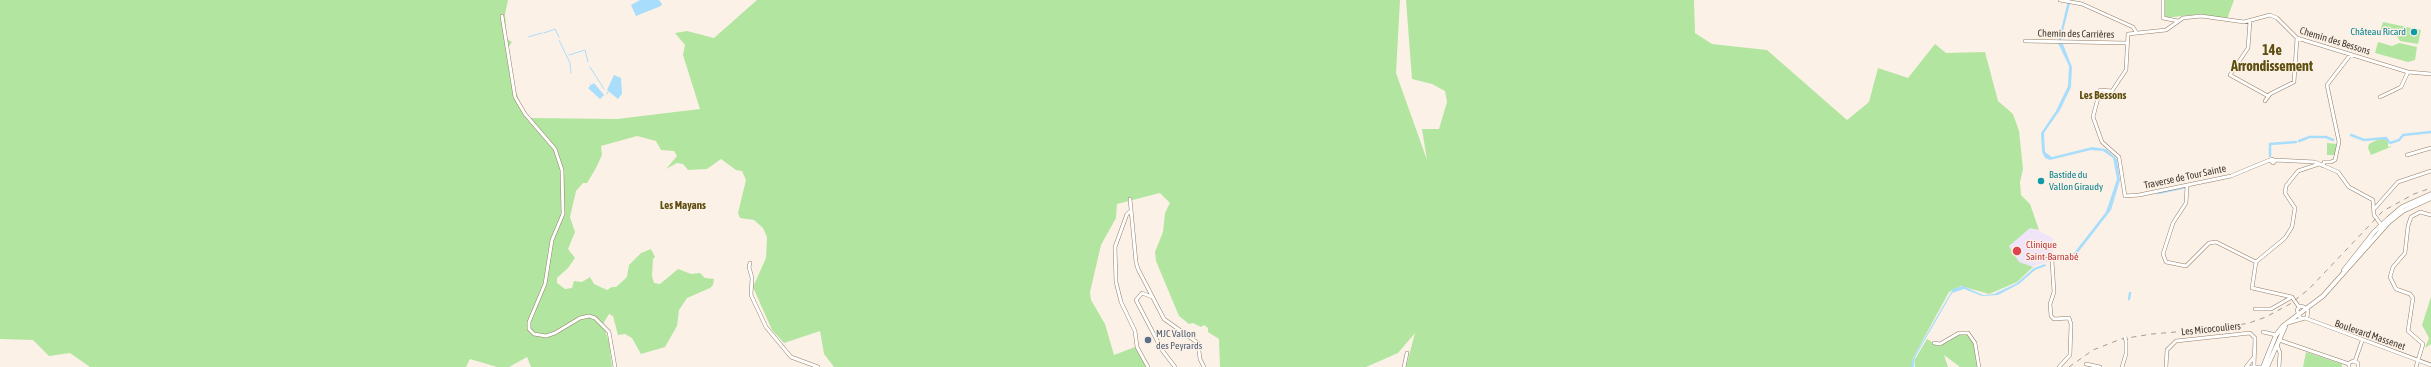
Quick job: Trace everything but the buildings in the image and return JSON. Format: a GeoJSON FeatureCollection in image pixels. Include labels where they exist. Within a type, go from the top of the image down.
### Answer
{"type":"FeatureCollection","features":[{"type":"Feature","properties":{"kind":"main road"},"geometry":{"type":"LineString","coordinates":[[2262,367],[2276,335],[2286,324],[2323,296],[2382,226],[2403,211],[2429,197]]}},
{"type":"Feature","properties":{"kind":"main road"},"geometry":{"type":"LineString","coordinates":[[2267,367],[2286,324]]}},
{"type":"Feature","properties":{"kind":"street"},"geometry":{"type":"LineString","coordinates":[[2060,0],[2073,2],[2133,27],[2136,32],[2128,34],[2126,43]]}},
{"type":"Feature","properties":{"kind":"street"},"geometry":{"type":"LineString","coordinates":[[2163,0],[2163,18],[2178,21]]}},
{"type":"Feature","properties":{"kind":"street"},"geometry":{"type":"LineString","coordinates":[[502,16],[515,97],[525,114],[555,150],[562,170],[563,214],[552,240],[544,289],[530,319],[529,329],[534,334],[546,336],[555,333],[580,318],[595,318],[609,332],[616,367]]}},
{"type":"Feature","properties":{"kind":"street","name":"Chemin des Bessons"},"geometry":{"type":"LineString","coordinates":[[2136,32],[2166,30],[2178,21],[2201,16],[2229,21],[2250,21],[2273,16],[2297,38],[2408,72],[2431,74]]}},
{"type":"Feature","properties":{"kind":"street"},"geometry":{"type":"LineString","coordinates":[[2250,21],[2248,48],[2230,75],[2268,96]]}},
{"type":"Feature","properties":{"kind":"street"},"geometry":{"type":"LineString","coordinates":[[2265,101],[2268,96],[2294,82],[2297,38]]}},
{"type":"Feature","properties":{"kind":"street","name":"Chemin des Carrières"},"geometry":{"type":"LineString","coordinates":[[2025,41],[2064,43],[2126,43]]}},
{"type":"Feature","properties":{"kind":"street","name":"Traverse de Tour Sainte"},"geometry":{"type":"LineString","coordinates":[[2126,43],[2126,70],[2112,91],[2100,90],[2094,117],[2101,140],[2119,157],[2125,196],[2187,186],[2231,176],[2271,161],[2273,163],[2275,160],[2315,162],[2340,173],[2349,187],[2371,198],[2374,208],[2374,215],[2382,226]]}},
{"type":"Feature","properties":{"kind":"street"},"geometry":{"type":"LineString","coordinates":[[2323,166],[2324,162],[2331,162],[2335,160],[2339,142],[2328,85],[2351,54]]}},
{"type":"Feature","properties":{"kind":"street"},"geometry":{"type":"LineString","coordinates":[[2380,97],[2401,87],[2408,72]]}},
{"type":"Feature","properties":{"kind":"street"},"geometry":{"type":"LineString","coordinates":[[2407,155],[2431,148]]}},
{"type":"Feature","properties":{"kind":"street"},"geometry":{"type":"LineString","coordinates":[[2286,324],[2305,318],[2308,313],[2307,308],[2299,307],[2292,297],[2252,288],[2256,262],[2285,238],[2292,227],[2295,213],[2294,205],[2286,193],[2287,184],[2298,172],[2318,164]]}},
{"type":"Feature","properties":{"kind":"street"},"geometry":{"type":"LineString","coordinates":[[2374,208],[2398,182],[2431,171]]}},
{"type":"Feature","properties":{"kind":"street"},"geometry":{"type":"LineString","coordinates":[[2187,186],[2186,203],[2173,223],[2163,254],[2166,262],[2183,266],[2189,265],[2209,243],[2213,241],[2256,262]]}},
{"type":"Feature","properties":{"kind":"street"},"geometry":{"type":"LineString","coordinates":[[2429,197],[2431,203]]}},
{"type":"Feature","properties":{"kind":"street"},"geometry":{"type":"LineString","coordinates":[[1130,199],[1136,262],[1167,323],[1198,343],[1200,359],[1204,367]]}},
{"type":"Feature","properties":{"kind":"street"},"geometry":{"type":"LineString","coordinates":[[1131,211],[1127,214],[1115,247],[1116,282],[1121,302],[1135,331],[1136,347],[1148,367]]}},
{"type":"Feature","properties":{"kind":"street"},"geometry":{"type":"LineString","coordinates":[[2416,367],[2423,344],[2411,335],[2408,328],[2413,298],[2410,294],[2396,289],[2390,277],[2393,267],[2406,253],[2408,226],[2411,217],[2420,212],[2431,215]]}},
{"type":"Feature","properties":{"kind":"street"},"geometry":{"type":"LineString","coordinates":[[2052,261],[2054,292],[2050,304],[2051,316],[2054,318],[2068,318],[2071,324],[2070,355],[2059,367]]}},
{"type":"Feature","properties":{"kind":"street"},"geometry":{"type":"LineString","coordinates":[[750,263],[749,266],[752,278],[751,295],[768,330],[780,341],[790,357],[818,367]]}},
{"type":"Feature","properties":{"kind":"street"},"geometry":{"type":"LineString","coordinates":[[1153,297],[1142,293],[1136,300],[1162,350],[1175,367]]}},
{"type":"Feature","properties":{"kind":"street"},"geometry":{"type":"LineString","coordinates":[[2255,309],[2271,309],[2292,297]]}},
{"type":"Feature","properties":{"kind":"street"},"geometry":{"type":"LineString","coordinates":[[2297,315],[2299,307]]}},
{"type":"Feature","properties":{"kind":"street","name":"Boulevard Massenet"},"geometry":{"type":"LineString","coordinates":[[2297,315],[2362,341],[2431,365]]}},
{"type":"Feature","properties":{"kind":"street"},"geometry":{"type":"LineString","coordinates":[[2263,332],[2276,335]]}},
{"type":"Feature","properties":{"kind":"street"},"geometry":{"type":"LineString","coordinates":[[1934,343],[1940,344],[1959,333],[1968,333],[1975,343],[1979,367]]}},
{"type":"Feature","properties":{"kind":"street","name":"Les Micocouliers"},"geometry":{"type":"LineString","coordinates":[[2166,367],[2167,350],[2174,341],[2221,335],[2253,334],[2255,338],[2254,366]]}},
{"type":"Feature","properties":{"kind":"street"},"geometry":{"type":"LineString","coordinates":[[2122,367],[2126,354],[2125,337]]}},
{"type":"Feature","properties":{"kind":"street"},"geometry":{"type":"LineString","coordinates":[[2279,340],[2349,366],[2355,361],[2362,341]]}},
{"type":"Feature","properties":{"kind":"street"},"geometry":{"type":"LineString","coordinates":[[2277,345],[2280,352],[2279,367]]}},
{"type":"Feature","properties":{"kind":"street"},"geometry":{"type":"LineString","coordinates":[[1404,367],[1407,353]]}},
{"type":"Feature","properties":{"kind":"street"},"geometry":{"type":"LineString","coordinates":[[2246,367],[2254,357]]}},
{"type":"Feature","properties":{"kind":"street"},"geometry":{"type":"LineString","coordinates":[[2355,361],[2358,367]]}},
{"type":"Feature","properties":{"kind":"street"},"geometry":{"type":"LineString","coordinates":[[2086,364],[2100,367]]}},
{"type":"Feature","properties":{"kind":"street"},"geometry":{"type":"LineString","coordinates":[[2249,367],[2262,367]]}},
{"type":"Feature","properties":{"kind":"shaded area","name":"Clinique Saint-Barnabé"},"geometry":{"type":"Polygon","coordinates":[[[1979,206],[2023,223],[2053,238],[2053,261],[2036,265],[2016,280],[1979,206]]]}},
{"type":"Feature","properties":{"kind":"green space"},"geometry":{"type":"Polygon","coordinates":[[[0,0],[508,0],[505,14],[507,39],[512,42],[508,48],[515,89],[521,105],[530,118],[617,119],[700,109],[683,55],[685,45],[675,33],[687,31],[714,38],[757,0],[1400,0],[1396,73],[1427,160],[1422,129],[1439,129],[1447,102],[1445,91],[1432,84],[1412,79],[1406,0],[1694,0],[1695,33],[1712,44],[1767,50],[1847,120],[1869,102],[1878,68],[1908,78],[1935,44],[1946,53],[1985,52],[1998,101],[2013,114],[2019,131],[2023,169],[2020,182],[2021,195],[2030,204],[2039,230],[2030,228],[2009,246],[2019,262],[2033,267],[2017,282],[1989,294],[1961,286],[1949,292],[1913,358],[1912,367],[1406,367],[1415,333],[1398,353],[1366,367],[1220,367],[1219,339],[1208,332],[1208,328],[1204,325],[1201,327],[1193,323],[1189,324],[1179,316],[1156,261],[1155,252],[1163,232],[1165,213],[1170,203],[1160,193],[1117,204],[1116,218],[1101,245],[1090,292],[1091,300],[1105,324],[1114,355],[1135,347],[1147,367],[834,367],[824,354],[820,331],[784,343],[772,330],[753,287],[766,258],[767,237],[763,228],[754,220],[740,218],[738,213],[746,180],[742,171],[736,170],[721,159],[707,169],[688,170],[683,164],[677,163],[666,169],[677,156],[674,151],[661,150],[656,141],[637,136],[601,146],[602,155],[596,168],[587,183],[583,183],[576,191],[570,217],[575,232],[568,249],[575,258],[568,268],[557,278],[557,283],[565,289],[572,288],[574,281],[582,282],[590,277],[594,284],[607,290],[612,287],[616,287],[627,277],[629,265],[641,253],[651,249],[655,257],[653,259],[652,276],[654,283],[660,284],[678,269],[691,274],[700,273],[705,278],[714,279],[713,285],[710,288],[687,298],[679,310],[677,326],[665,347],[641,354],[632,338],[625,334],[618,335],[613,316],[609,314],[603,324],[609,342],[612,367],[531,367],[527,357],[509,367],[497,367],[470,359],[466,367],[90,367],[70,353],[49,356],[33,340],[0,339],[0,0]]]}},
{"type":"Feature","properties":{"kind":"green space"},"geometry":{"type":"Polygon","coordinates":[[[2164,0],[2234,0],[2227,19],[2201,14],[2164,18],[2164,0]]]}},
{"type":"Feature","properties":{"kind":"green space"},"geometry":{"type":"Polygon","coordinates":[[[2383,22],[2421,30],[2418,44],[2400,41],[2396,35],[2380,31],[2383,22]]]}},
{"type":"Feature","properties":{"kind":"green space"},"geometry":{"type":"Polygon","coordinates":[[[2378,42],[2392,46],[2399,43],[2417,47],[2415,60],[2408,62],[2375,53],[2378,42]]]}},
{"type":"Feature","properties":{"kind":"green space"},"geometry":{"type":"Polygon","coordinates":[[[2383,137],[2388,141],[2388,147],[2393,146],[2371,155],[2368,148],[2369,144],[2383,137]]]}},
{"type":"Feature","properties":{"kind":"green space"},"geometry":{"type":"Polygon","coordinates":[[[2327,143],[2337,144],[2335,155],[2327,155],[2327,143]]]}},
{"type":"Feature","properties":{"kind":"green space"},"geometry":{"type":"Polygon","coordinates":[[[2431,297],[2431,344],[2425,348],[2429,338],[2422,325],[2431,297]]]}},
{"type":"Feature","properties":{"kind":"green space"},"geometry":{"type":"Polygon","coordinates":[[[1967,333],[1973,340],[1978,367],[1960,367],[1944,355],[1948,367],[1915,367],[1915,359],[1927,339],[1938,346],[1958,334],[1967,333]]]}},
{"type":"Feature","properties":{"kind":"green space"},"geometry":{"type":"Polygon","coordinates":[[[2306,352],[2342,364],[2342,367],[2303,367],[2306,352]]]}},
{"type":"Feature","properties":{"kind":"water"},"geometry":{"type":"Polygon","coordinates":[[[640,0],[659,0],[662,4],[661,6],[636,16],[631,5],[640,0]]]}},
{"type":"Feature","properties":{"kind":"water"},"geometry":{"type":"Polygon","coordinates":[[[2068,0],[2071,0],[2061,39],[2072,67],[2071,87],[2060,110],[2044,133],[2045,152],[2052,157],[2092,147],[2106,149],[2117,159],[2120,180],[2111,210],[2076,255],[2061,262],[2060,259],[2074,253],[2106,212],[2117,179],[2113,158],[2103,151],[2091,150],[2050,160],[2045,158],[2042,152],[2041,133],[2056,111],[2068,86],[2069,66],[2058,43],[2068,0]]]}},
{"type":"Feature","properties":{"kind":"water"},"geometry":{"type":"Polygon","coordinates":[[[614,75],[621,78],[622,94],[618,99],[607,90],[614,75]]]}},
{"type":"Feature","properties":{"kind":"water"},"geometry":{"type":"Polygon","coordinates":[[[594,83],[604,95],[600,99],[588,88],[594,83]]]}},
{"type":"Feature","properties":{"kind":"water"},"geometry":{"type":"Polygon","coordinates":[[[2045,264],[2046,266],[2035,270],[2019,284],[1998,295],[1982,296],[1964,289],[1952,293],[1915,357],[1914,367],[1911,367],[1914,356],[1953,289],[1963,286],[1983,295],[1994,294],[2017,283],[2034,268],[2045,264]]]}},
{"type":"Feature","properties":{"kind":"waterway"},"geometry":{"type":"LineString","coordinates":[[544,33],[555,29],[559,37]]}},
{"type":"Feature","properties":{"kind":"waterway"},"geometry":{"type":"LineString","coordinates":[[528,37],[542,33]]}},
{"type":"Feature","properties":{"kind":"waterway"},"geometry":{"type":"LineString","coordinates":[[559,40],[570,63],[571,73]]}},
{"type":"Feature","properties":{"kind":"waterway"},"geometry":{"type":"LineString","coordinates":[[569,55],[585,50],[588,62]]}},
{"type":"Feature","properties":{"kind":"waterway"},"geometry":{"type":"LineString","coordinates":[[590,67],[604,89]]}},
{"type":"Feature","properties":{"kind":"waterway"},"geometry":{"type":"LineString","coordinates":[[2351,135],[2364,140],[2386,138],[2390,143],[2399,140],[2403,135],[2431,132]]}},
{"type":"Feature","properties":{"kind":"waterway"},"geometry":{"type":"LineString","coordinates":[[2309,137],[2326,137],[2333,140]]}},
{"type":"Feature","properties":{"kind":"waterway"},"geometry":{"type":"LineString","coordinates":[[2299,141],[2307,138]]}},
{"type":"Feature","properties":{"kind":"waterway"},"geometry":{"type":"LineString","coordinates":[[2270,156],[2270,144],[2296,142]]}},
{"type":"Feature","properties":{"kind":"waterway"},"geometry":{"type":"LineString","coordinates":[[2158,193],[2186,187]]}},
{"type":"Feature","properties":{"kind":"waterway"},"geometry":{"type":"LineString","coordinates":[[2129,299],[2130,293]]}},
{"type":"Feature","properties":{"kind":"railway"},"geometry":{"type":"LineString","coordinates":[[2069,367],[2093,350],[2121,339],[2152,334],[2222,328],[2249,323],[2266,317],[2290,304],[2309,289],[2383,211],[2414,194],[2431,188]]}},
{"type":"Feature","properties":{"kind":"place","name":"Château Ricard"},"geometry":{"type":"Point","coordinates":[2414,32]}},
{"type":"Feature","properties":{"kind":"place","name":"Bastide du Vallon Giraudy"},"geometry":{"type":"Point","coordinates":[2041,181]}},
{"type":"Feature","properties":{"kind":"place","name":"Clinique Saint-Barnabé"},"geometry":{"type":"Point","coordinates":[2017,251]}},
{"type":"Feature","properties":{"kind":"place","name":"MJC Vallon des Peyrards"},"geometry":{"type":"Point","coordinates":[1148,340]}},
{"type":"Feature","properties":{"kind":"district","name":"14e Arrondissement"},"geometry":{"type":"Point","coordinates":[2272,60]}},
{"type":"Feature","properties":{"kind":"district","name":"Les Bessons"},"geometry":{"type":"Point","coordinates":[2103,96]}},
{"type":"Feature","properties":{"kind":"district","name":"Les Mayans"},"geometry":{"type":"Point","coordinates":[683,206]}}]}
